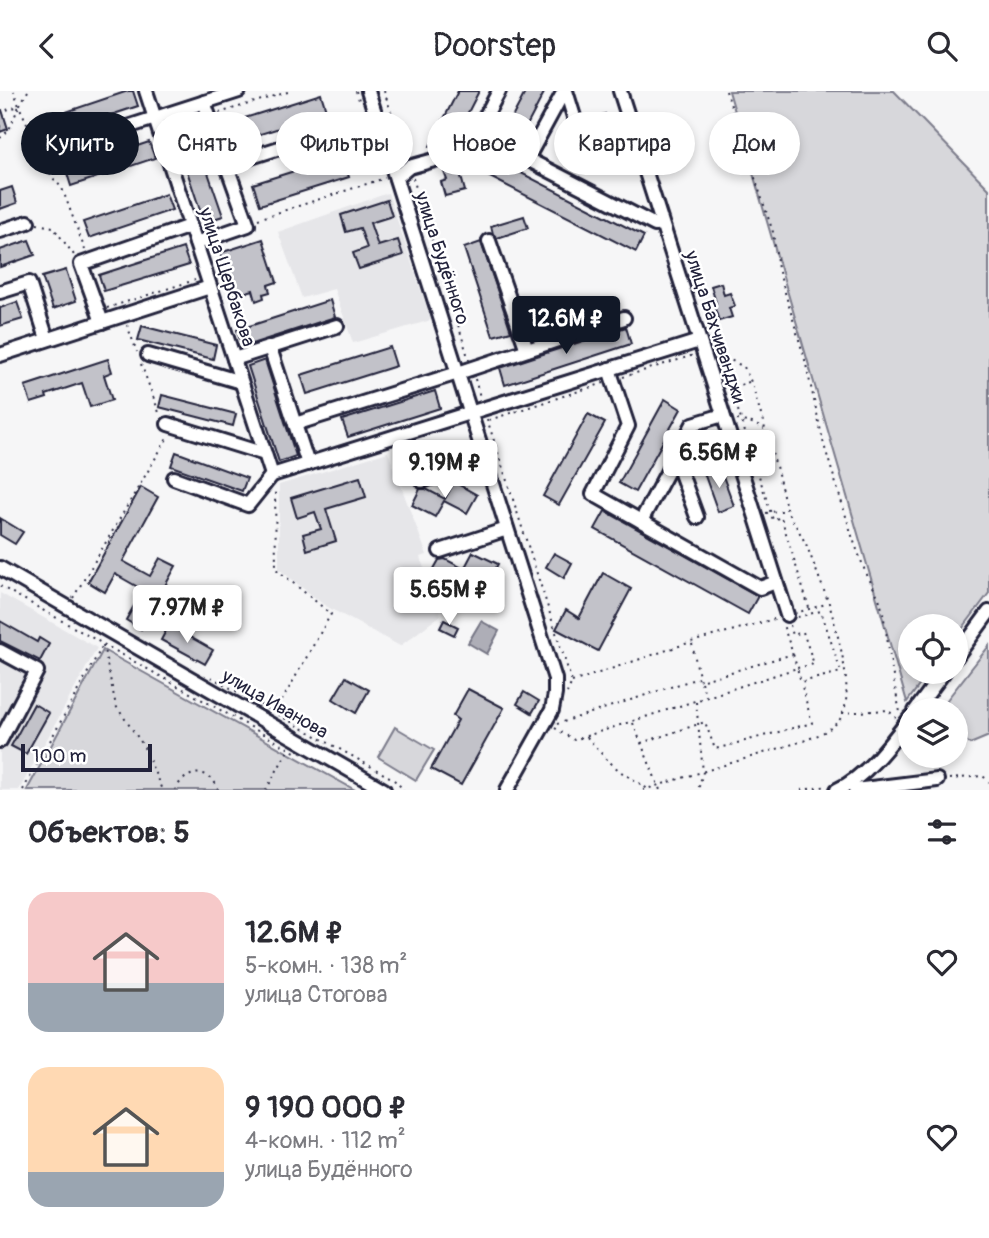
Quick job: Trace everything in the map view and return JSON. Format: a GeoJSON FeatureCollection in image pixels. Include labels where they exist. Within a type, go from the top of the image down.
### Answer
{"type":"FeatureCollection","features":[{"type":"Feature","properties":{"kind":"street","name":"улица Щербакова"},"geometry":{"type":"LineString","coordinates":[[146,91],[153,112]]}},
{"type":"Feature","properties":{"kind":"street"},"geometry":{"type":"LineString","coordinates":[[171,112],[239,91]]}},
{"type":"Feature","properties":{"kind":"street","name":"улица Будённого"},"geometry":{"type":"LineString","coordinates":[[368,91],[391,178],[458,373],[555,679],[552,710],[507,790]]}},
{"type":"Feature","properties":{"kind":"street"},"geometry":{"type":"LineString","coordinates":[[488,112],[499,91]]}},
{"type":"Feature","properties":{"kind":"street"},"geometry":{"type":"LineString","coordinates":[[565,91],[572,112]]}},
{"type":"Feature","properties":{"kind":"street"},"geometry":{"type":"LineString","coordinates":[[540,136],[565,91]]}},
{"type":"Feature","properties":{"kind":"street","name":"улица Бахчиванджи"},"geometry":{"type":"LineString","coordinates":[[620,91],[698,346],[723,415],[787,618]]}},
{"type":"Feature","properties":{"kind":"street"},"geometry":{"type":"LineString","coordinates":[[204,102],[208,112]]}},
{"type":"Feature","properties":{"kind":"street"},"geometry":{"type":"LineString","coordinates":[[391,178],[409,167],[427,162]]}},
{"type":"Feature","properties":{"kind":"street"},"geometry":{"type":"LineString","coordinates":[[540,166],[654,225],[662,223]]}},
{"type":"Feature","properties":{"kind":"street","name":"улица Щербакова"},"geometry":{"type":"LineString","coordinates":[[174,175],[272,475]]}},
{"type":"Feature","properties":{"kind":"street"},"geometry":{"type":"LineString","coordinates":[[196,243],[248,225],[230,175]]}},
{"type":"Feature","properties":{"kind":"street"},"geometry":{"type":"LineString","coordinates":[[0,231],[27,222]]}},
{"type":"Feature","properties":{"kind":"street"},"geometry":{"type":"LineString","coordinates":[[102,322],[85,263],[190,226]]}},
{"type":"Feature","properties":{"kind":"street"},"geometry":{"type":"LineString","coordinates":[[489,241],[527,350]]}},
{"type":"Feature","properties":{"kind":"street"},"geometry":{"type":"LineString","coordinates":[[0,292],[29,283],[47,339]]}},
{"type":"Feature","properties":{"kind":"street"},"geometry":{"type":"LineString","coordinates":[[0,355],[210,287]]}},
{"type":"Feature","properties":{"kind":"street"},"geometry":{"type":"LineString","coordinates":[[295,424],[624,318]]}},
{"type":"Feature","properties":{"kind":"street"},"geometry":{"type":"LineString","coordinates":[[234,359],[337,326]]}},
{"type":"Feature","properties":{"kind":"street"},"geometry":{"type":"LineString","coordinates":[[174,478],[248,505],[272,475],[471,413],[611,375],[698,346]]}},
{"type":"Feature","properties":{"kind":"street"},"geometry":{"type":"LineString","coordinates":[[270,348],[308,464]]}},
{"type":"Feature","properties":{"kind":"street"},"geometry":{"type":"LineString","coordinates":[[148,355],[241,381]]}},
{"type":"Feature","properties":{"kind":"street"},"geometry":{"type":"LineString","coordinates":[[611,375],[628,426],[593,494],[760,588],[776,582]]}},
{"type":"Feature","properties":{"kind":"street"},"geometry":{"type":"LineString","coordinates":[[641,521],[693,424],[723,415]]}},
{"type":"Feature","properties":{"kind":"street"},"geometry":{"type":"LineString","coordinates":[[166,429],[265,454]]}},
{"type":"Feature","properties":{"kind":"street"},"geometry":{"type":"LineString","coordinates":[[675,457],[697,517]]}},
{"type":"Feature","properties":{"kind":"street"},"geometry":{"type":"LineString","coordinates":[[422,481],[485,459]]}},
{"type":"Feature","properties":{"kind":"street"},"geometry":{"type":"LineString","coordinates":[[440,551],[507,529]]}},
{"type":"Feature","properties":{"kind":"street","name":"улица Иванова"},"geometry":{"type":"LineString","coordinates":[[0,568],[384,790]]}},
{"type":"Feature","properties":{"kind":"street"},"geometry":{"type":"LineString","coordinates":[[968,641],[989,612]]}},
{"type":"Feature","properties":{"kind":"street"},"geometry":{"type":"LineString","coordinates":[[0,650],[37,671],[0,741]]}},
{"type":"Feature","properties":{"kind":"street"},"geometry":{"type":"LineString","coordinates":[[837,790],[866,770],[898,733]]}},
{"type":"Feature","properties":{"kind":"street"},"geometry":{"type":"LineString","coordinates":[[855,790],[937,780]]}},
{"type":"Feature","properties":{"kind":"path"},"geometry":{"type":"LineString","coordinates":[[14,91],[52,177],[62,188],[85,263]]}},
{"type":"Feature","properties":{"kind":"path"},"geometry":{"type":"LineString","coordinates":[[0,138],[9,130],[28,91]]}},
{"type":"Feature","properties":{"kind":"path"},"geometry":{"type":"LineString","coordinates":[[222,112],[291,91]]}},
{"type":"Feature","properties":{"kind":"path"},"geometry":{"type":"LineString","coordinates":[[356,91],[360,104]]}},
{"type":"Feature","properties":{"kind":"path"},"geometry":{"type":"LineString","coordinates":[[726,91],[773,232],[778,269],[805,360],[824,446],[853,539],[883,612],[894,683],[899,698]]}},
{"type":"Feature","properties":{"kind":"path"},"geometry":{"type":"LineString","coordinates":[[0,112],[19,106]]}},
{"type":"Feature","properties":{"kind":"path"},"geometry":{"type":"LineString","coordinates":[[247,223],[391,178]]}},
{"type":"Feature","properties":{"kind":"path"},"geometry":{"type":"LineString","coordinates":[[27,222],[53,227],[85,263]]}},
{"type":"Feature","properties":{"kind":"path"},"geometry":{"type":"LineString","coordinates":[[73,599],[166,429],[127,324]]}},
{"type":"Feature","properties":{"kind":"path"},"geometry":{"type":"LineString","coordinates":[[488,420],[698,346],[744,367],[751,381],[787,512],[806,544],[829,603],[842,653],[846,700],[841,718],[826,732],[646,790],[602,755],[586,736]]}},
{"type":"Feature","properties":{"kind":"path"},"geometry":{"type":"LineString","coordinates":[[751,381],[731,388],[773,520],[781,517],[810,609]]}},
{"type":"Feature","properties":{"kind":"path"},"geometry":{"type":"LineString","coordinates":[[723,415],[765,429]]}},
{"type":"Feature","properties":{"kind":"path"},"geometry":{"type":"LineString","coordinates":[[755,516],[787,512]]}},
{"type":"Feature","properties":{"kind":"path"},"geometry":{"type":"LineString","coordinates":[[0,586],[300,754]]}},
{"type":"Feature","properties":{"kind":"path"},"geometry":{"type":"LineString","coordinates":[[787,618],[829,603]]}},
{"type":"Feature","properties":{"kind":"path"},"geometry":{"type":"LineString","coordinates":[[787,618],[821,611],[841,672],[801,682]]}},
{"type":"Feature","properties":{"kind":"path"},"geometry":{"type":"LineString","coordinates":[[572,682],[691,642],[780,618],[793,654],[811,723],[715,748],[705,722],[641,743]]}},
{"type":"Feature","properties":{"kind":"path"},"geometry":{"type":"LineString","coordinates":[[787,618],[793,635],[803,632],[814,664],[574,740],[551,726],[700,679],[793,654]]}},
{"type":"Feature","properties":{"kind":"path"},"geometry":{"type":"LineString","coordinates":[[691,642],[707,698]]}},
{"type":"Feature","properties":{"kind":"path"},"geometry":{"type":"LineString","coordinates":[[23,790],[103,644]]}},
{"type":"Feature","properties":{"kind":"path"},"geometry":{"type":"LineString","coordinates":[[103,644],[116,706],[143,745],[162,790]]}},
{"type":"Feature","properties":{"kind":"path"},"geometry":{"type":"LineString","coordinates":[[696,702],[703,772],[698,790]]}},
{"type":"Feature","properties":{"kind":"path"},"geometry":{"type":"LineString","coordinates":[[842,713],[888,710],[898,716]]}},
{"type":"Feature","properties":{"kind":"path"},"geometry":{"type":"LineString","coordinates":[[632,722],[660,790]]}},
{"type":"Feature","properties":{"kind":"path"},"geometry":{"type":"LineString","coordinates":[[266,790],[289,749]]}},
{"type":"Feature","properties":{"kind":"path"},"geometry":{"type":"LineString","coordinates":[[175,790],[186,776],[196,773],[211,778],[217,784],[218,790]]}},
{"type":"Feature","properties":{"kind":"path"},"geometry":{"type":"LineString","coordinates":[[937,780],[983,776],[989,782]]}},
{"type":"Feature","properties":{"kind":"shaded area"},"geometry":{"type":"Polygon","coordinates":[[[729,91],[894,91],[989,189],[989,593],[968,621],[968,614],[898,614],[898,671],[753,175],[800,175],[800,112],[735,112],[729,91]]]}},
{"type":"Feature","properties":{"kind":"shaded area"},"geometry":{"type":"Polygon","coordinates":[[[388,193],[431,320],[353,343],[334,289],[302,298],[278,232],[388,193]]]}},
{"type":"Feature","properties":{"kind":"shaded area"},"geometry":{"type":"Polygon","coordinates":[[[388,452],[427,555],[420,557],[441,615],[400,646],[324,605],[279,569],[279,485],[388,452]]]}},
{"type":"Feature","properties":{"kind":"shaded area"},"geometry":{"type":"Polygon","coordinates":[[[0,593],[97,648],[19,790],[0,790],[0,593]]]}},
{"type":"Feature","properties":{"kind":"shaded area"},"geometry":{"type":"Polygon","coordinates":[[[481,621],[499,631],[487,654],[468,643],[481,621]]]}},
{"type":"Feature","properties":{"kind":"shaded area"},"geometry":{"type":"Polygon","coordinates":[[[989,646],[989,736],[970,744],[968,698],[948,698],[959,684],[968,684],[968,673],[989,646]]]}},
{"type":"Feature","properties":{"kind":"shaded area"},"geometry":{"type":"Polygon","coordinates":[[[103,650],[355,790],[27,790],[103,650]]]}},
{"type":"Feature","properties":{"kind":"shaded area"},"geometry":{"type":"Polygon","coordinates":[[[902,684],[920,684],[910,698],[906,698],[902,684]]]}},
{"type":"Feature","properties":{"kind":"shaded area"},"geometry":{"type":"Polygon","coordinates":[[[395,727],[434,750],[416,780],[378,757],[395,727]]]}},
{"type":"Feature","properties":{"kind":"building"},"geometry":{"type":"Polygon","coordinates":[[[128,91],[133,91],[138,106],[120,112],[66,112],[128,91]]]}},
{"type":"Feature","properties":{"kind":"building"},"geometry":{"type":"Polygon","coordinates":[[[458,91],[479,91],[468,112],[447,112],[458,91]]]}},
{"type":"Feature","properties":{"kind":"building"},"geometry":{"type":"Polygon","coordinates":[[[526,91],[545,91],[534,112],[515,112],[526,91]]]}},
{"type":"Feature","properties":{"kind":"building"},"geometry":{"type":"Polygon","coordinates":[[[321,94],[327,112],[276,112],[276,129],[262,133],[262,113],[321,94]]]}},
{"type":"Feature","properties":{"kind":"building"},"geometry":{"type":"Polygon","coordinates":[[[0,110],[8,129],[0,132],[0,110]]]}},
{"type":"Feature","properties":{"kind":"building"},"geometry":{"type":"Polygon","coordinates":[[[149,142],[153,159],[139,163],[139,145],[149,142]]]}},
{"type":"Feature","properties":{"kind":"building"},"geometry":{"type":"Polygon","coordinates":[[[68,175],[104,175],[71,186],[68,175]]]}},
{"type":"Feature","properties":{"kind":"building"},"geometry":{"type":"Polygon","coordinates":[[[188,175],[209,175],[223,216],[204,222],[188,175]]]}},
{"type":"Feature","properties":{"kind":"building"},"geometry":{"type":"Polygon","coordinates":[[[282,175],[349,177],[260,205],[253,184],[282,175]]]}},
{"type":"Feature","properties":{"kind":"building"},"geometry":{"type":"Polygon","coordinates":[[[445,175],[461,175],[465,191],[445,196],[441,182],[447,180],[445,175]]]}},
{"type":"Feature","properties":{"kind":"building"},"geometry":{"type":"Polygon","coordinates":[[[486,175],[525,175],[644,236],[636,252],[486,175]]]}},
{"type":"Feature","properties":{"kind":"building"},"geometry":{"type":"Polygon","coordinates":[[[12,187],[17,203],[0,209],[0,191],[12,187]]]}},
{"type":"Feature","properties":{"kind":"building"},"geometry":{"type":"Polygon","coordinates":[[[166,194],[172,210],[89,238],[83,222],[166,194]]]}},
{"type":"Feature","properties":{"kind":"building"},"geometry":{"type":"Polygon","coordinates":[[[387,200],[392,216],[370,223],[378,246],[398,240],[403,255],[359,269],[353,253],[367,248],[360,228],[346,232],[341,215],[387,200]]]}},
{"type":"Feature","properties":{"kind":"building"},"geometry":{"type":"Polygon","coordinates":[[[524,216],[528,228],[497,238],[493,234],[491,226],[524,216]]]}},
{"type":"Feature","properties":{"kind":"building"},"geometry":{"type":"Polygon","coordinates":[[[263,239],[277,282],[268,285],[270,292],[263,294],[264,298],[256,301],[253,290],[234,296],[220,253],[263,239]]]}},
{"type":"Feature","properties":{"kind":"building"},"geometry":{"type":"Polygon","coordinates":[[[29,240],[35,255],[0,267],[0,250],[29,240]]]}},
{"type":"Feature","properties":{"kind":"building"},"geometry":{"type":"Polygon","coordinates":[[[481,242],[511,331],[493,336],[464,248],[481,242]]]}},
{"type":"Feature","properties":{"kind":"building"},"geometry":{"type":"Polygon","coordinates":[[[183,248],[189,265],[104,291],[99,275],[183,248]]]}},
{"type":"Feature","properties":{"kind":"building"},"geometry":{"type":"Polygon","coordinates":[[[66,270],[76,301],[53,309],[42,277],[66,270]]]}},
{"type":"Feature","properties":{"kind":"building"},"geometry":{"type":"Polygon","coordinates":[[[721,283],[724,295],[730,293],[735,306],[729,308],[732,317],[719,321],[711,286],[721,283]]]}},
{"type":"Feature","properties":{"kind":"building"},"geometry":{"type":"Polygon","coordinates":[[[330,300],[335,317],[242,347],[237,330],[330,300]]]}},
{"type":"Feature","properties":{"kind":"building"},"geometry":{"type":"Polygon","coordinates":[[[17,302],[23,319],[0,326],[0,308],[17,302]]]}},
{"type":"Feature","properties":{"kind":"building"},"geometry":{"type":"Polygon","coordinates":[[[142,326],[216,345],[213,359],[138,340],[142,326]]]}},
{"type":"Feature","properties":{"kind":"building"},"geometry":{"type":"Polygon","coordinates":[[[626,327],[631,344],[505,385],[500,368],[626,327]]]}},
{"type":"Feature","properties":{"kind":"building"},"geometry":{"type":"Polygon","coordinates":[[[390,347],[396,366],[307,394],[301,375],[390,347]]]}},
{"type":"Feature","properties":{"kind":"building"},"geometry":{"type":"Polygon","coordinates":[[[108,359],[112,372],[104,375],[112,400],[90,407],[82,383],[31,403],[25,386],[108,359]]]}},
{"type":"Feature","properties":{"kind":"building"},"geometry":{"type":"Polygon","coordinates":[[[265,360],[296,456],[279,462],[248,366],[265,360]]]}},
{"type":"Feature","properties":{"kind":"building"},"geometry":{"type":"Polygon","coordinates":[[[435,391],[440,408],[348,437],[342,420],[435,391]]]}},
{"type":"Feature","properties":{"kind":"building"},"geometry":{"type":"Polygon","coordinates":[[[162,395],[236,414],[233,426],[159,407],[162,395]]]}},
{"type":"Feature","properties":{"kind":"building"},"geometry":{"type":"Polygon","coordinates":[[[665,399],[681,409],[635,492],[619,483],[665,399]]]}},
{"type":"Feature","properties":{"kind":"building"},"geometry":{"type":"Polygon","coordinates":[[[588,414],[605,423],[559,505],[543,496],[588,414]]]}},
{"type":"Feature","properties":{"kind":"building"},"geometry":{"type":"Polygon","coordinates":[[[176,452],[247,478],[242,491],[171,466],[176,452]]]}},
{"type":"Feature","properties":{"kind":"building"},"geometry":{"type":"Polygon","coordinates":[[[720,468],[734,506],[718,512],[704,473],[720,468]]]}},
{"type":"Feature","properties":{"kind":"building"},"geometry":{"type":"Polygon","coordinates":[[[360,477],[366,497],[326,509],[336,541],[307,550],[303,534],[321,529],[315,512],[297,518],[291,498],[360,477]]]}},
{"type":"Feature","properties":{"kind":"building"},"geometry":{"type":"Polygon","coordinates":[[[454,482],[477,495],[467,513],[444,501],[435,517],[412,505],[420,489],[426,489],[445,499],[454,482]]]}},
{"type":"Feature","properties":{"kind":"building"},"geometry":{"type":"Polygon","coordinates":[[[141,487],[158,497],[123,561],[150,576],[160,558],[176,566],[141,629],[126,620],[143,590],[115,574],[105,592],[88,582],[141,487]]]}},
{"type":"Feature","properties":{"kind":"building"},"geometry":{"type":"Polygon","coordinates":[[[605,511],[758,596],[748,614],[595,529],[605,511]]]}},
{"type":"Feature","properties":{"kind":"building"},"geometry":{"type":"Polygon","coordinates":[[[0,518],[23,532],[15,544],[0,535],[0,518]]]}},
{"type":"Feature","properties":{"kind":"building"},"geometry":{"type":"Polygon","coordinates":[[[473,552],[498,564],[487,584],[463,571],[454,587],[431,574],[439,560],[445,559],[464,569],[473,552]]]}},
{"type":"Feature","properties":{"kind":"building"},"geometry":{"type":"Polygon","coordinates":[[[554,553],[572,563],[564,578],[546,567],[554,553]]]}},
{"type":"Feature","properties":{"kind":"building"},"geometry":{"type":"Polygon","coordinates":[[[603,573],[631,589],[598,651],[556,629],[566,610],[579,618],[603,573]]]}},
{"type":"Feature","properties":{"kind":"building"},"geometry":{"type":"Polygon","coordinates":[[[444,620],[458,627],[454,635],[440,628],[444,620]]]}},
{"type":"Feature","properties":{"kind":"building"},"geometry":{"type":"Polygon","coordinates":[[[0,621],[37,642],[39,638],[49,644],[40,661],[0,641],[0,621]]]}},
{"type":"Feature","properties":{"kind":"building"},"geometry":{"type":"Polygon","coordinates":[[[169,625],[213,650],[205,664],[161,640],[169,625]]]}},
{"type":"Feature","properties":{"kind":"building"},"geometry":{"type":"Polygon","coordinates":[[[346,677],[369,690],[356,713],[333,699],[346,677]]]}},
{"type":"Feature","properties":{"kind":"building"},"geometry":{"type":"Polygon","coordinates":[[[468,689],[504,708],[461,785],[431,769],[458,720],[453,716],[468,689]]]}},
{"type":"Feature","properties":{"kind":"building"},"geometry":{"type":"Polygon","coordinates":[[[524,692],[539,701],[532,713],[517,704],[524,692]]]}},
{"type":"Feature","properties":{"kind":"building"},"geometry":{"type":"Polygon","coordinates":[[[34,704],[49,713],[26,754],[11,746],[34,704]]]}}]}
